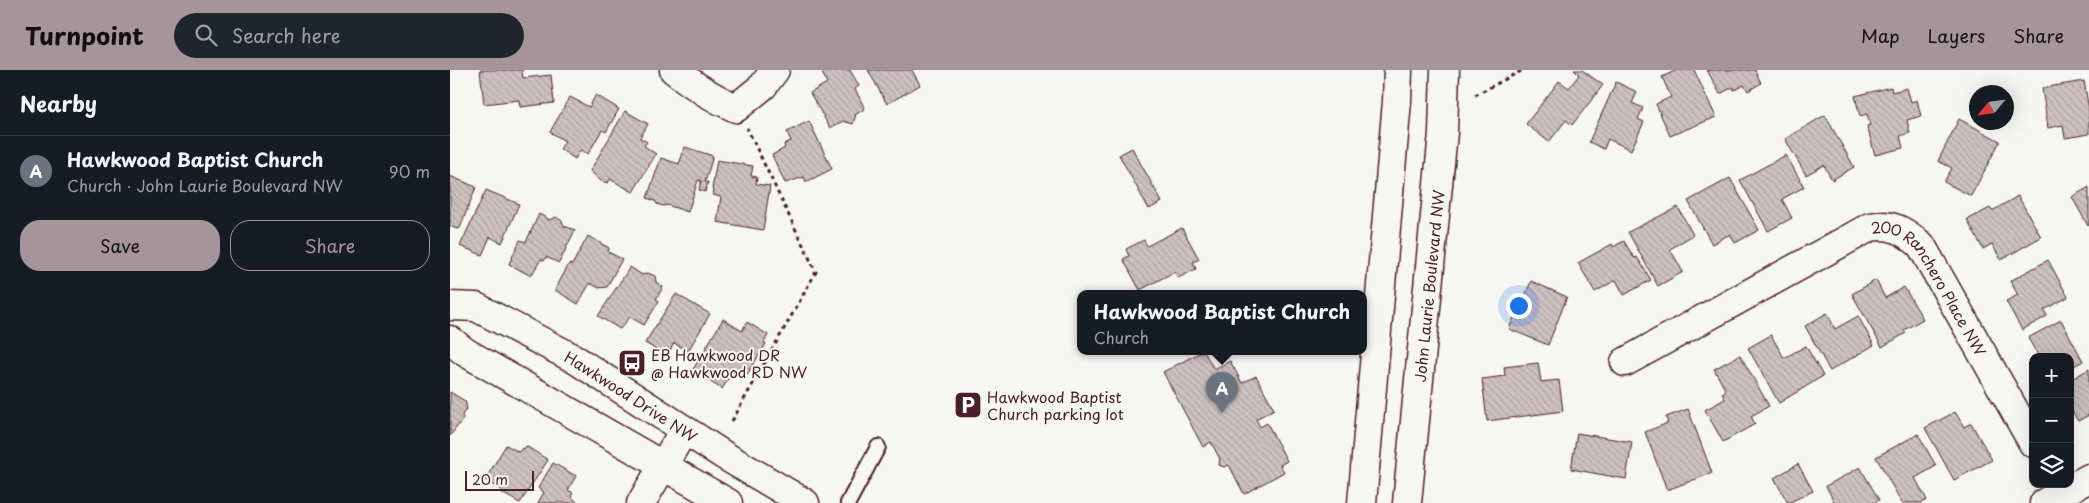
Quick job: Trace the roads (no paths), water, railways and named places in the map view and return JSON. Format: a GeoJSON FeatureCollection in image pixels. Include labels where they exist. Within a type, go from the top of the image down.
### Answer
{"type":"FeatureCollection","features":[{"type":"Feature","properties":{"kind":"street"},"geometry":{"type":"LineString","coordinates":[[674,70],[714,99],[736,108],[763,86],[774,70]]}},
{"type":"Feature","properties":{"kind":"street"},"geometry":{"type":"LineString","coordinates":[[1359,499],[1397,101],[1398,70]]}},
{"type":"Feature","properties":{"kind":"street","name":"John Laurie Boulevard NW"},"geometry":{"type":"LineString","coordinates":[[1407,503],[1443,133],[1445,70]]}},
{"type":"Feature","properties":{"kind":"street","name":"200 Ranchero Place NW"},"geometry":{"type":"LineString","coordinates":[[1626,362],[1870,227],[1882,224],[1894,227],[1909,235],[1921,245],[2029,436]]}},
{"type":"Feature","properties":{"kind":"street","name":"Hawkwood Drive NW"},"geometry":{"type":"LineString","coordinates":[[450,306],[476,307],[572,358],[684,430],[805,503]]}},
{"type":"Feature","properties":{"kind":"street"},"geometry":{"type":"LineString","coordinates":[[450,340],[465,352],[662,467],[728,503]]}},
{"type":"Feature","properties":{"kind":"street"},"geometry":{"type":"LineString","coordinates":[[641,503],[684,430]]}},
{"type":"Feature","properties":{"kind":"street"},"geometry":{"type":"LineString","coordinates":[[2054,494],[2089,478]]}},
{"type":"Feature","properties":{"kind":"lane"},"geometry":{"type":"LineString","coordinates":[[848,503],[878,447]]}},
{"type":"Feature","properties":{"kind":"place","name":"EB Hawkwood DR @ Hawkwood RD NW"},"geometry":{"type":"Point","coordinates":[632,363]}},
{"type":"Feature","properties":{"kind":"place","name":"Hawkwood Baptist Church parking lot"},"geometry":{"type":"Point","coordinates":[968,405]}},
{"type":"Feature","properties":{"kind":"place","name":"Hawkwood Baptist Church"},"geometry":{"type":"Point","coordinates":[1222,413]}}]}
